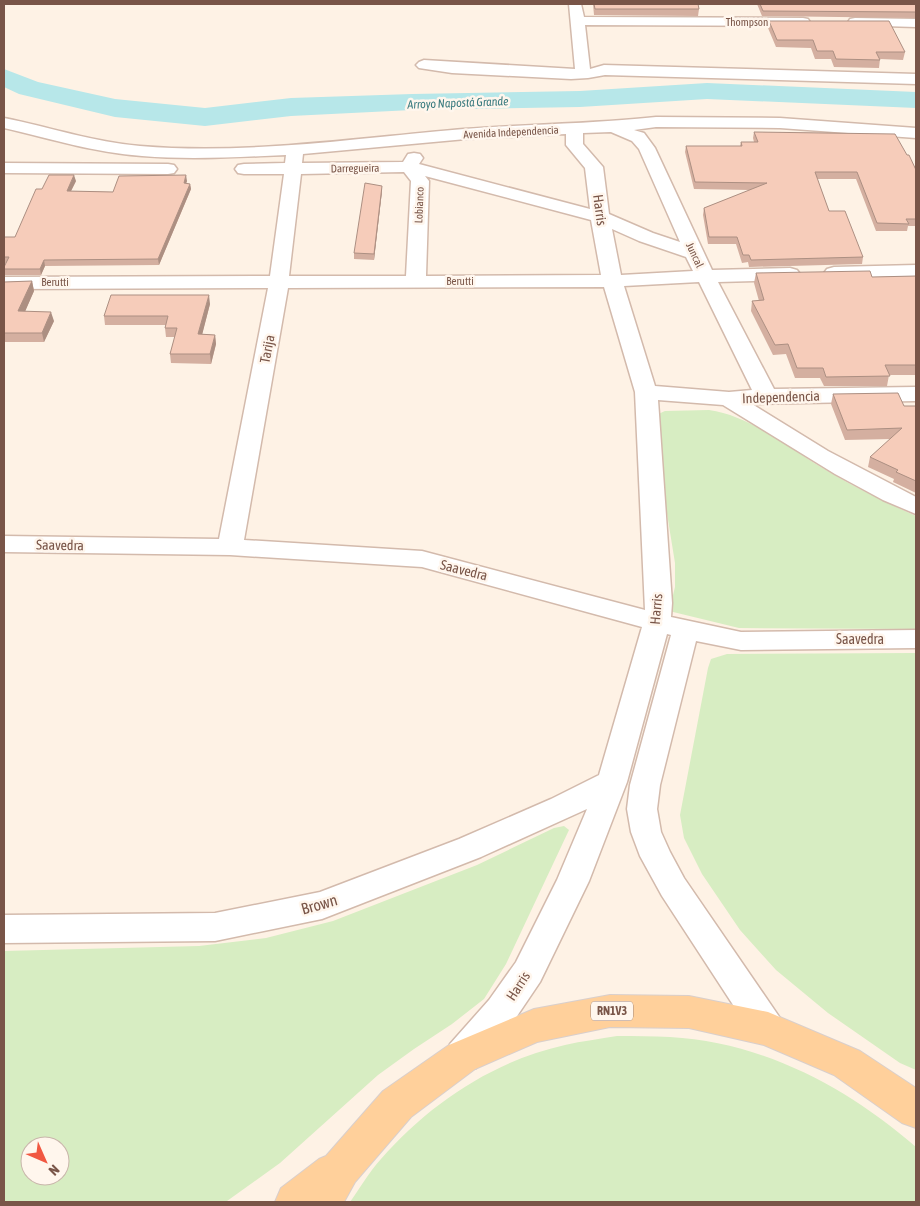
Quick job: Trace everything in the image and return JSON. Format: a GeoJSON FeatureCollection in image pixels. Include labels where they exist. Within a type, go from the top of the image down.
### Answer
{"type":"FeatureCollection","features":[{"type":"Feature","properties":{"kind":"main road","name":"RN1V3"},"geometry":{"type":"LineString","coordinates":[[322,1202],[341,1168],[397,1104],[462,1057],[534,1026],[610,1011],[689,1012],[768,1029],[847,1063],[916,1110]]}},
{"type":"Feature","properties":{"kind":"main road","name":"RN1V3"},"geometry":{"type":"LineString","coordinates":[[295,1202],[341,1168]]}},
{"type":"Feature","properties":{"kind":"street"},"geometry":{"type":"LineString","coordinates":[[575,4],[583,74]]}},
{"type":"Feature","properties":{"kind":"street"},"geometry":{"type":"LineString","coordinates":[[836,22],[913,17]]}},
{"type":"Feature","properties":{"kind":"street","name":"Thompson"},"geometry":{"type":"LineString","coordinates":[[577,21],[816,22]]}},
{"type":"Feature","properties":{"kind":"street"},"geometry":{"type":"LineString","coordinates":[[424,65],[464,70],[591,75],[604,70],[916,79]]}},
{"type":"Feature","properties":{"kind":"street","name":"Avenida Independencia"},"geometry":{"type":"LineString","coordinates":[[4,123],[113,147],[140,151],[205,153],[294,160],[426,138],[514,132],[557,142],[577,138],[613,126],[656,122],[780,123],[914,137]]}},
{"type":"Feature","properties":{"kind":"street","name":"Juncal"},"geometry":{"type":"LineString","coordinates":[[613,126],[638,137],[647,148],[705,276],[766,396]]}},
{"type":"Feature","properties":{"kind":"street","name":"Lobianco"},"geometry":{"type":"LineString","coordinates":[[416,281],[420,181],[408,168],[426,138]]}},
{"type":"Feature","properties":{"kind":"street","name":"Harris"},"geometry":{"type":"LineString","coordinates":[[462,1057],[501,1011],[528,972],[573,881],[612,782],[657,621],[659,603],[646,392],[612,281],[600,217],[594,167],[577,138]]}},
{"type":"Feature","properties":{"kind":"street","name":"Avenida Independencia"},"geometry":{"type":"LineString","coordinates":[[4,154],[80,152],[113,147]]}},
{"type":"Feature","properties":{"kind":"street","name":"Darregueira"},"geometry":{"type":"LineString","coordinates":[[4,168],[294,160],[408,168],[424,170],[600,217],[646,237],[694,252]]}},
{"type":"Feature","properties":{"kind":"street","name":"Tarija"},"geometry":{"type":"LineString","coordinates":[[230,547],[279,281],[294,160]]}},
{"type":"Feature","properties":{"kind":"street","name":"Berutti"},"geometry":{"type":"LineString","coordinates":[[4,283],[612,281],[705,276],[916,271]]}},
{"type":"Feature","properties":{"kind":"street","name":"Independencia"},"geometry":{"type":"LineString","coordinates":[[646,392],[729,399],[766,396],[916,394]]}},
{"type":"Feature","properties":{"kind":"street"},"geometry":{"type":"LineString","coordinates":[[774,428],[788,396]]}},
{"type":"Feature","properties":{"kind":"street"},"geometry":{"type":"LineString","coordinates":[[729,399],[840,468],[916,506]]}},
{"type":"Feature","properties":{"kind":"street","name":"Saavedra"},"geometry":{"type":"LineString","coordinates":[[4,544],[230,547],[422,559],[686,630],[741,641],[916,639]]}},
{"type":"Feature","properties":{"kind":"street"},"geometry":{"type":"LineString","coordinates":[[686,630],[645,785],[642,809],[646,832],[656,856],[674,887],[768,1029]]}},
{"type":"Feature","properties":{"kind":"street","name":"Brown"},"geometry":{"type":"LineString","coordinates":[[4,929],[215,928],[322,905],[470,848],[562,808],[612,782]]}},
{"type":"Feature","properties":{"kind":"green space"},"geometry":{"type":"Polygon","coordinates":[[[709,410],[741,419],[757,427],[841,479],[916,516],[916,629],[739,628],[669,611],[675,587],[675,563],[652,421],[654,416],[665,411],[709,410]]]}},
{"type":"Feature","properties":{"kind":"green space"},"geometry":{"type":"Polygon","coordinates":[[[916,653],[916,1070],[900,1063],[828,1013],[776,970],[740,930],[702,874],[684,838],[680,815],[711,659],[727,654],[916,653]]]}},
{"type":"Feature","properties":{"kind":"green space"},"geometry":{"type":"Polygon","coordinates":[[[564,826],[569,830],[506,964],[484,999],[452,1024],[378,1075],[280,1163],[227,1201],[4,1202],[4,951],[199,946],[266,938],[333,921],[477,865],[554,828],[564,826]]]}},
{"type":"Feature","properties":{"kind":"green space"},"geometry":{"type":"Polygon","coordinates":[[[617,1036],[670,1037],[738,1048],[771,1058],[833,1088],[862,1106],[916,1147],[916,1202],[350,1202],[372,1169],[400,1139],[420,1120],[464,1087],[513,1062],[538,1052],[617,1036]]]}},
{"type":"Feature","properties":{"kind":"building"},"geometry":{"type":"Polygon","coordinates":[[[594,4],[698,4],[699,9],[595,9],[594,4]]]}},
{"type":"Feature","properties":{"kind":"building"},"geometry":{"type":"Polygon","coordinates":[[[760,4],[916,4],[916,12],[763,11],[760,4]]]}},
{"type":"Feature","properties":{"kind":"building"},"geometry":{"type":"Polygon","coordinates":[[[769,21],[889,21],[905,52],[876,52],[880,60],[836,59],[833,51],[817,51],[813,40],[777,40],[769,21]]]}},
{"type":"Feature","properties":{"kind":"building"},"geometry":{"type":"Polygon","coordinates":[[[754,132],[895,134],[907,155],[909,155],[916,170],[916,219],[906,219],[909,224],[877,223],[857,172],[815,172],[829,211],[845,211],[863,257],[751,260],[749,255],[743,255],[737,237],[709,237],[704,208],[767,183],[695,182],[686,146],[742,146],[741,142],[758,142],[754,132]]]}},
{"type":"Feature","properties":{"kind":"building"},"geometry":{"type":"Polygon","coordinates":[[[49,175],[74,175],[67,191],[113,192],[119,176],[186,175],[184,183],[190,184],[158,259],[44,260],[40,269],[4,269],[9,257],[4,257],[4,237],[15,237],[36,189],[42,189],[49,175]]]}},
{"type":"Feature","properties":{"kind":"building"},"geometry":{"type":"Polygon","coordinates":[[[365,183],[382,186],[374,254],[354,253],[365,183]]]}},
{"type":"Feature","properties":{"kind":"building"},"geometry":{"type":"Polygon","coordinates":[[[870,271],[872,277],[916,276],[916,365],[885,365],[890,376],[826,377],[823,368],[797,368],[788,344],[775,345],[752,301],[764,300],[756,273],[870,271]]]}},
{"type":"Feature","properties":{"kind":"building"},"geometry":{"type":"Polygon","coordinates":[[[32,281],[18,311],[51,312],[42,333],[4,333],[4,282],[32,281]]]}},
{"type":"Feature","properties":{"kind":"building"},"geometry":{"type":"Polygon","coordinates":[[[111,295],[209,295],[198,334],[215,335],[210,354],[170,354],[177,328],[165,328],[168,316],[104,316],[111,295]]]}},
{"type":"Feature","properties":{"kind":"building"},"geometry":{"type":"Polygon","coordinates":[[[898,393],[904,406],[916,406],[916,481],[870,457],[902,428],[847,430],[833,394],[898,393]]]}},
{"type":"Feature","properties":{"kind":"waterway","name":"Arroyo Napostá Grande"},"geometry":{"type":"LineString","coordinates":[[4,77],[29,88],[115,108],[205,117],[291,107],[412,102],[580,99],[707,91],[916,100]]}}]}
